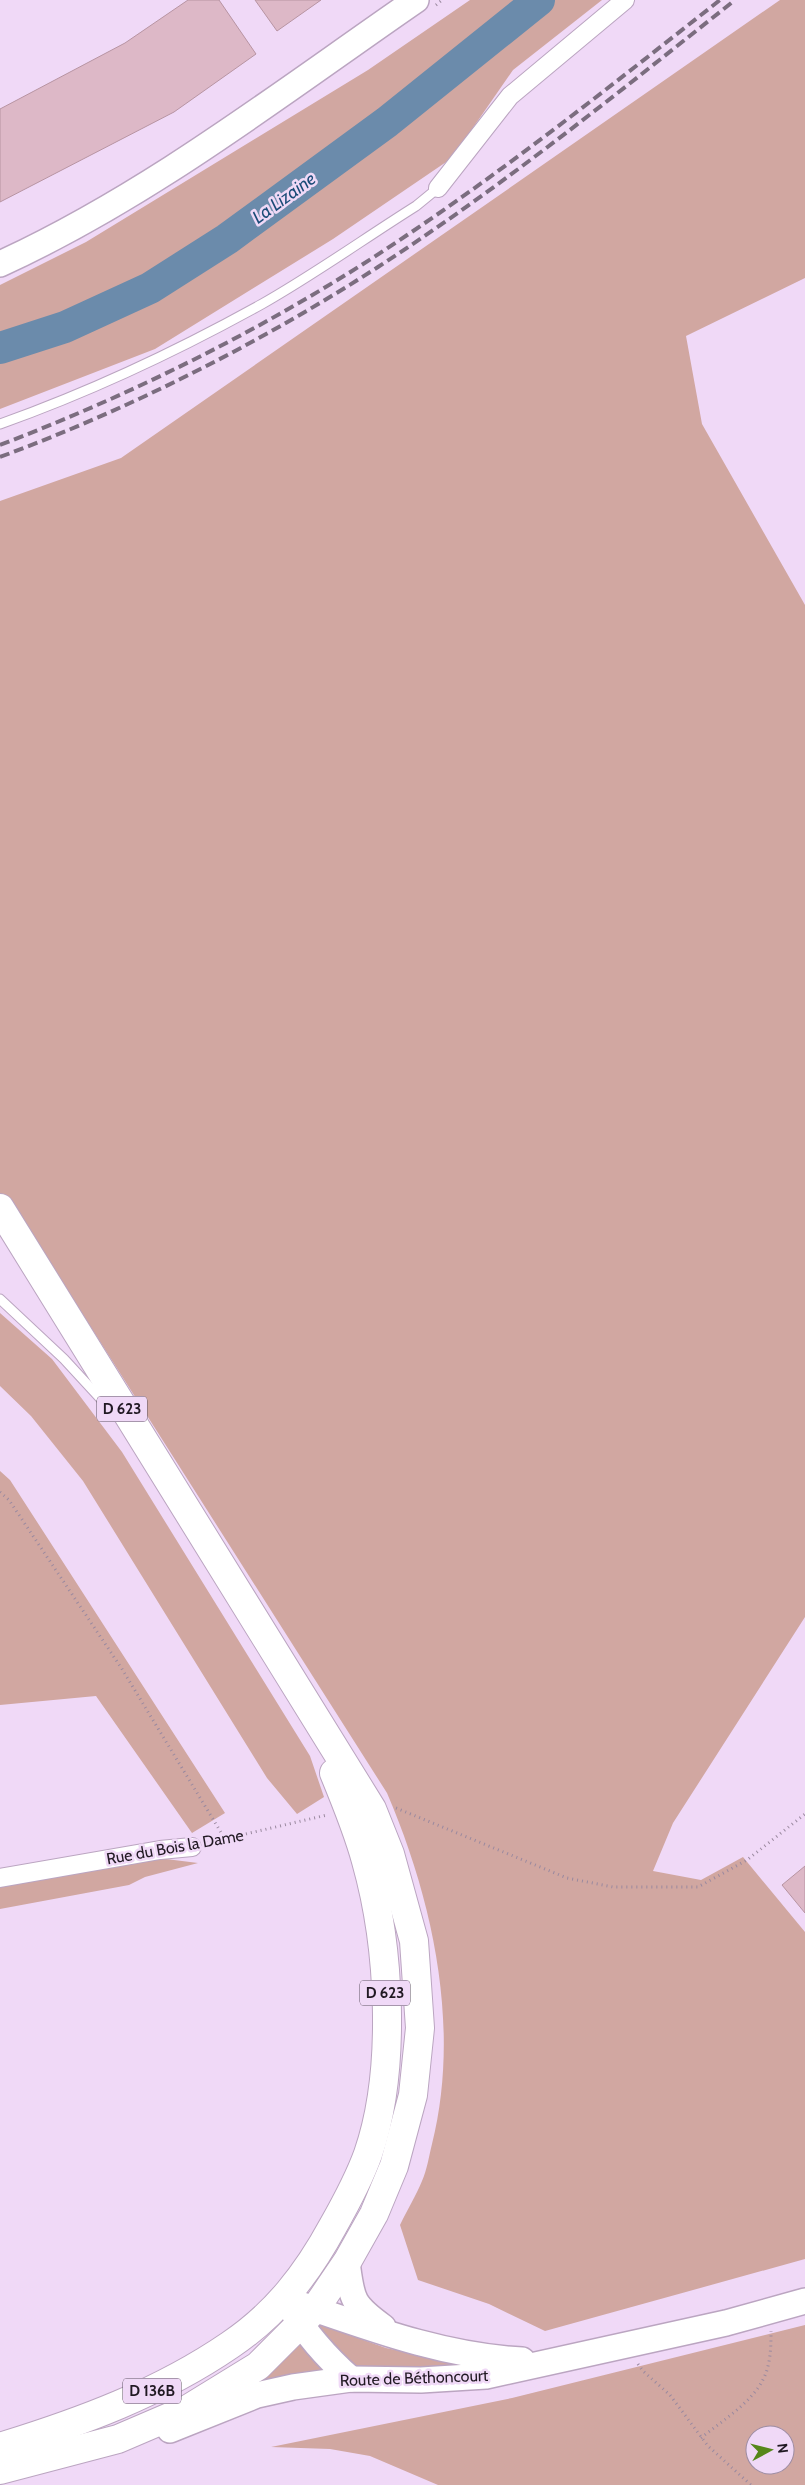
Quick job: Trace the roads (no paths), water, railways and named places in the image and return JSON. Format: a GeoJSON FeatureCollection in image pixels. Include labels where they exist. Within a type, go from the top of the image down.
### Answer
{"type":"FeatureCollection","features":[{"type":"Feature","properties":{"kind":"main road","name":"D 623"},"geometry":{"type":"LineString","coordinates":[[0,1208],[145,1446],[291,1679],[326,1752],[390,1854],[414,1941],[420,2028],[413,2095],[394,2166],[374,2214],[347,2262],[307,2316]]}},
{"type":"Feature","properties":{"kind":"main road","name":"D 623"},"geometry":{"type":"LineString","coordinates":[[285,2298],[312,2263],[345,2204],[368,2154],[383,2092],[386,2028],[384,1947],[367,1862],[361,1810]]}},
{"type":"Feature","properties":{"kind":"main road","name":"D 136B"},"geometry":{"type":"LineString","coordinates":[[0,2447],[107,2411],[166,2384],[231,2344],[285,2298]]}},
{"type":"Feature","properties":{"kind":"main road","name":"Route de Béthoncourt"},"geometry":{"type":"LineString","coordinates":[[13,2467],[118,2439],[188,2409],[258,2366],[307,2316]]}},
{"type":"Feature","properties":{"kind":"street"},"geometry":{"type":"LineString","coordinates":[[0,264],[77,226],[131,195],[416,0]]}},
{"type":"Feature","properties":{"kind":"street"},"geometry":{"type":"LineString","coordinates":[[438,188],[510,96],[625,0]]}},
{"type":"Feature","properties":{"kind":"street","name":"Rue du Bois la Dame"},"geometry":{"type":"LineString","coordinates":[[0,1878],[160,1850],[192,1847]]}},
{"type":"Feature","properties":{"kind":"street","name":"D 136B"},"geometry":{"type":"LineString","coordinates":[[347,2262],[354,2300],[362,2312],[397,2337]]}},
{"type":"Feature","properties":{"kind":"street"},"geometry":{"type":"LineString","coordinates":[[285,2298],[307,2316],[336,2365],[351,2379]]}},
{"type":"Feature","properties":{"kind":"street","name":"Route de Béthoncourt"},"geometry":{"type":"LineString","coordinates":[[13,2467],[129,2444],[257,2395],[293,2387],[351,2379],[421,2380],[486,2376],[560,2362],[726,2323],[805,2301]]}},
{"type":"Feature","properties":{"kind":"street","name":"D 136B"},"geometry":{"type":"LineString","coordinates":[[307,2316],[494,2359],[560,2362]]}},
{"type":"Feature","properties":{"kind":"lane"},"geometry":{"type":"LineString","coordinates":[[0,424],[53,405],[188,343],[263,303],[416,206],[438,188]]}},
{"type":"Feature","properties":{"kind":"lane"},"geometry":{"type":"LineString","coordinates":[[0,1299],[64,1359],[145,1446]]}},
{"type":"Feature","properties":{"kind":"waterway","name":"La Lizaine"},"geometry":{"type":"LineString","coordinates":[[0,348],[65,327],[150,288],[227,239],[387,122],[539,0]]}},
{"type":"Feature","properties":{"kind":"railway"},"geometry":{"type":"LineString","coordinates":[[0,445],[49,426],[192,361],[329,285],[419,227],[506,165],[593,100],[720,0]]}},
{"type":"Feature","properties":{"kind":"railway"},"geometry":{"type":"LineString","coordinates":[[0,457],[98,417],[194,372],[288,322],[333,295],[424,236],[515,171],[604,104],[735,0]]}}]}
